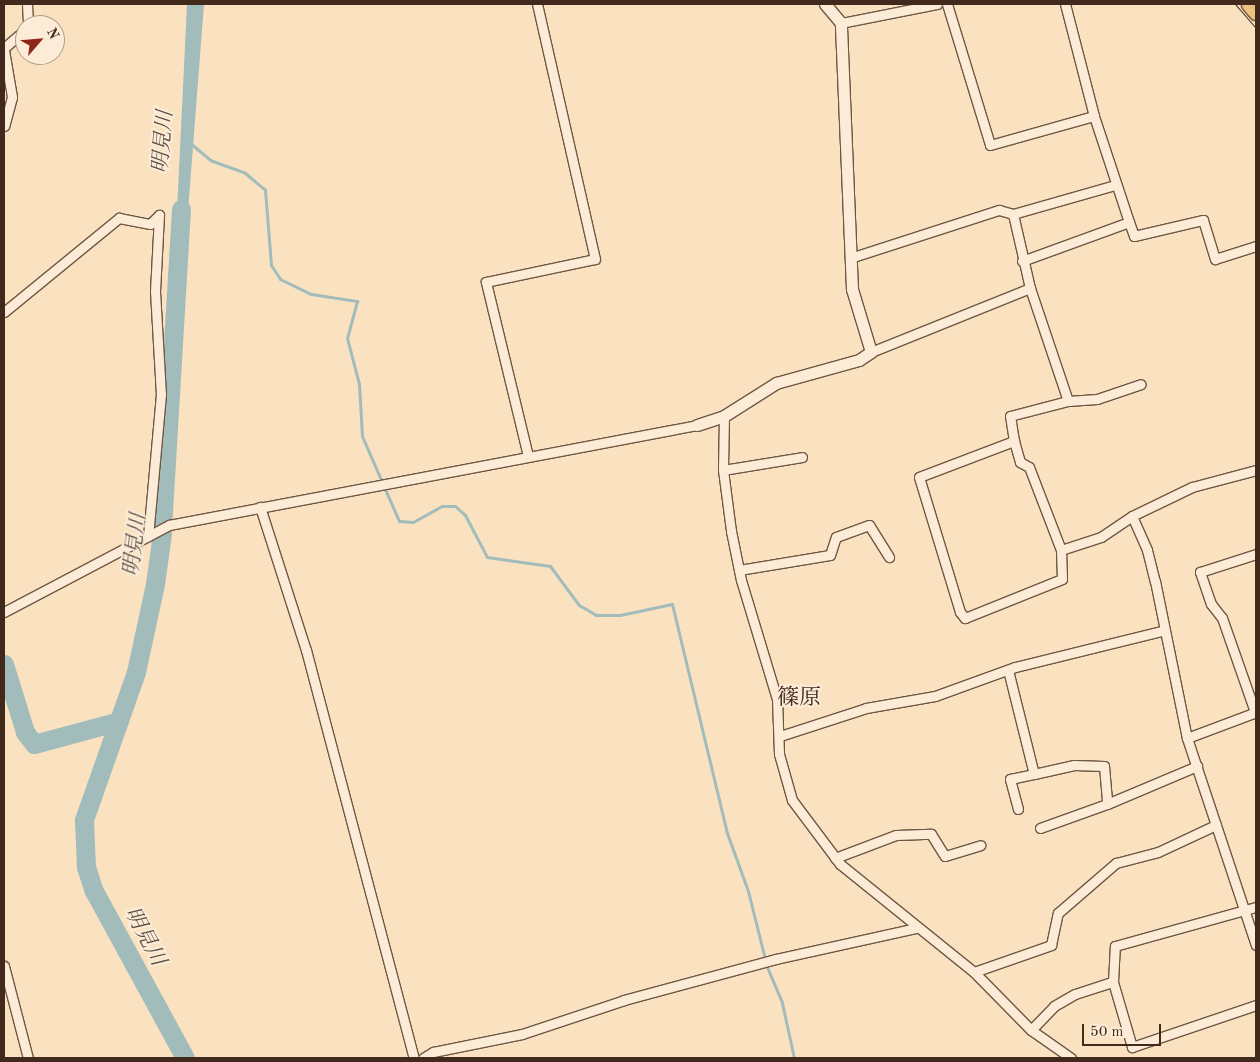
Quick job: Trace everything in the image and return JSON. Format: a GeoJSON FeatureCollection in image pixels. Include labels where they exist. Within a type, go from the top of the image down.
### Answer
{"type":"FeatureCollection","features":[{"type":"Feature","properties":{"kind":"highway"},"geometry":{"type":"LineString","coordinates":[[1249,4],[1256,12]]}},
{"type":"Feature","properties":{"kind":"street"},"geometry":{"type":"LineString","coordinates":[[528,456],[486,282],[595,258],[537,4]]}},
{"type":"Feature","properties":{"kind":"street"},"geometry":{"type":"LineString","coordinates":[[826,4],[840,23],[852,289],[871,352]]}},
{"type":"Feature","properties":{"kind":"street"},"geometry":{"type":"LineString","coordinates":[[840,23],[936,4]]}},
{"type":"Feature","properties":{"kind":"street"},"geometry":{"type":"LineString","coordinates":[[947,4],[990,145],[1094,116]]}},
{"type":"Feature","properties":{"kind":"street"},"geometry":{"type":"LineString","coordinates":[[1065,4],[1094,116],[1115,185]]}},
{"type":"Feature","properties":{"kind":"street"},"geometry":{"type":"LineString","coordinates":[[4,126],[12,97],[4,49],[15,39]]}},
{"type":"Feature","properties":{"kind":"street"},"geometry":{"type":"LineString","coordinates":[[850,258],[999,210],[1013,214],[1115,185],[1120,185],[1134,236],[1203,220],[1215,259],[1256,246]]}},
{"type":"Feature","properties":{"kind":"street"},"geometry":{"type":"LineString","coordinates":[[1013,214],[1022,261],[1068,401]]}},
{"type":"Feature","properties":{"kind":"street"},"geometry":{"type":"LineString","coordinates":[[5,311],[119,218],[150,224],[159,215],[155,291],[161,394],[152,534]]}},
{"type":"Feature","properties":{"kind":"street"},"geometry":{"type":"LineString","coordinates":[[1022,261],[1129,222]]}},
{"type":"Feature","properties":{"kind":"street"},"geometry":{"type":"LineString","coordinates":[[4,612],[169,525],[697,425],[724,416],[776,383],[859,360],[871,352],[1030,288]]}},
{"type":"Feature","properties":{"kind":"street"},"geometry":{"type":"LineString","coordinates":[[4,299],[5,311]]}},
{"type":"Feature","properties":{"kind":"street"},"geometry":{"type":"LineString","coordinates":[[1014,441],[919,477],[960,612],[971,618],[1062,580],[1061,550],[1029,467],[1020,462],[1010,416],[1068,401],[1097,399],[1141,384]]}},
{"type":"Feature","properties":{"kind":"street"},"geometry":{"type":"LineString","coordinates":[[724,416],[723,470],[739,570],[777,698],[780,736],[779,754],[792,800],[835,858],[916,928],[974,972],[1031,1030],[1071,1058]]}},
{"type":"Feature","properties":{"kind":"street"},"geometry":{"type":"LineString","coordinates":[[723,470],[802,457]]}},
{"type":"Feature","properties":{"kind":"street"},"geometry":{"type":"LineString","coordinates":[[1061,550],[1101,537],[1132,516],[1192,487],[1256,470]]}},
{"type":"Feature","properties":{"kind":"street"},"geometry":{"type":"LineString","coordinates":[[260,507],[306,650],[414,1058]]}},
{"type":"Feature","properties":{"kind":"street"},"geometry":{"type":"LineString","coordinates":[[1132,516],[1148,550],[1162,631],[1187,738],[1256,945]]}},
{"type":"Feature","properties":{"kind":"street"},"geometry":{"type":"LineString","coordinates":[[739,570],[830,555],[836,538],[869,525],[889,557]]}},
{"type":"Feature","properties":{"kind":"street"},"geometry":{"type":"LineString","coordinates":[[1187,738],[1255,712],[1222,618],[1210,604],[1200,572],[1256,554]]}},
{"type":"Feature","properties":{"kind":"street"},"geometry":{"type":"LineString","coordinates":[[780,736],[866,708],[955,691],[1008,670],[1162,631]]}},
{"type":"Feature","properties":{"kind":"street"},"geometry":{"type":"LineString","coordinates":[[1008,670],[1034,774]]}},
{"type":"Feature","properties":{"kind":"street"},"geometry":{"type":"LineString","coordinates":[[1018,809],[1010,779],[1074,765],[1104,766],[1107,804]]}},
{"type":"Feature","properties":{"kind":"street"},"geometry":{"type":"LineString","coordinates":[[1040,828],[1107,804],[1197,766]]}},
{"type":"Feature","properties":{"kind":"street"},"geometry":{"type":"LineString","coordinates":[[974,972],[1051,945],[1058,913],[1116,864],[1158,852],[1216,824]]}},
{"type":"Feature","properties":{"kind":"street"},"geometry":{"type":"LineString","coordinates":[[835,858],[896,835],[931,834],[945,856],[980,845]]}},
{"type":"Feature","properties":{"kind":"street"},"geometry":{"type":"LineString","coordinates":[[1256,907],[1115,946],[1113,982],[1132,1047],[1256,1005]]}},
{"type":"Feature","properties":{"kind":"street"},"geometry":{"type":"LineString","coordinates":[[423,1058],[433,1052],[522,1034],[624,1000],[766,962],[916,928]]}},
{"type":"Feature","properties":{"kind":"street"},"geometry":{"type":"LineString","coordinates":[[4,966],[28,1058]]}},
{"type":"Feature","properties":{"kind":"street"},"geometry":{"type":"LineString","coordinates":[[1031,1030],[1061,1002],[1113,982]]}},
{"type":"Feature","properties":{"kind":"water"},"geometry":{"type":"Polygon","coordinates":[[[187,4],[204,4],[186,237],[176,232],[187,4]]]}},
{"type":"Feature","properties":{"kind":"waterway"},"geometry":{"type":"LineString","coordinates":[[190,143],[210,160],[245,173],[265,190],[271,265],[280,279],[311,294],[357,301],[347,338],[359,384],[362,436],[399,521],[413,522],[442,506],[455,506],[465,515],[487,557],[550,566],[579,605],[596,615],[620,615],[672,604],[727,833],[748,891],[767,967],[782,1003],[794,1058]]}},
{"type":"Feature","properties":{"kind":"waterway","name":"明見川"},"geometry":{"type":"LineString","coordinates":[[181,209],[162,533],[155,584],[136,672],[84,820],[86,867],[94,891],[185,1058]]}},
{"type":"Feature","properties":{"kind":"waterway"},"geometry":{"type":"LineString","coordinates":[[4,664],[25,732],[34,744],[119,721]]}},
{"type":"Feature","properties":{"kind":"tram line"},"geometry":{"type":"LineString","coordinates":[[1235,4],[1256,28]]}},
{"type":"Feature","properties":{"kind":"district","name":"篠原"},"geometry":{"type":"Point","coordinates":[799,699]}}]}
